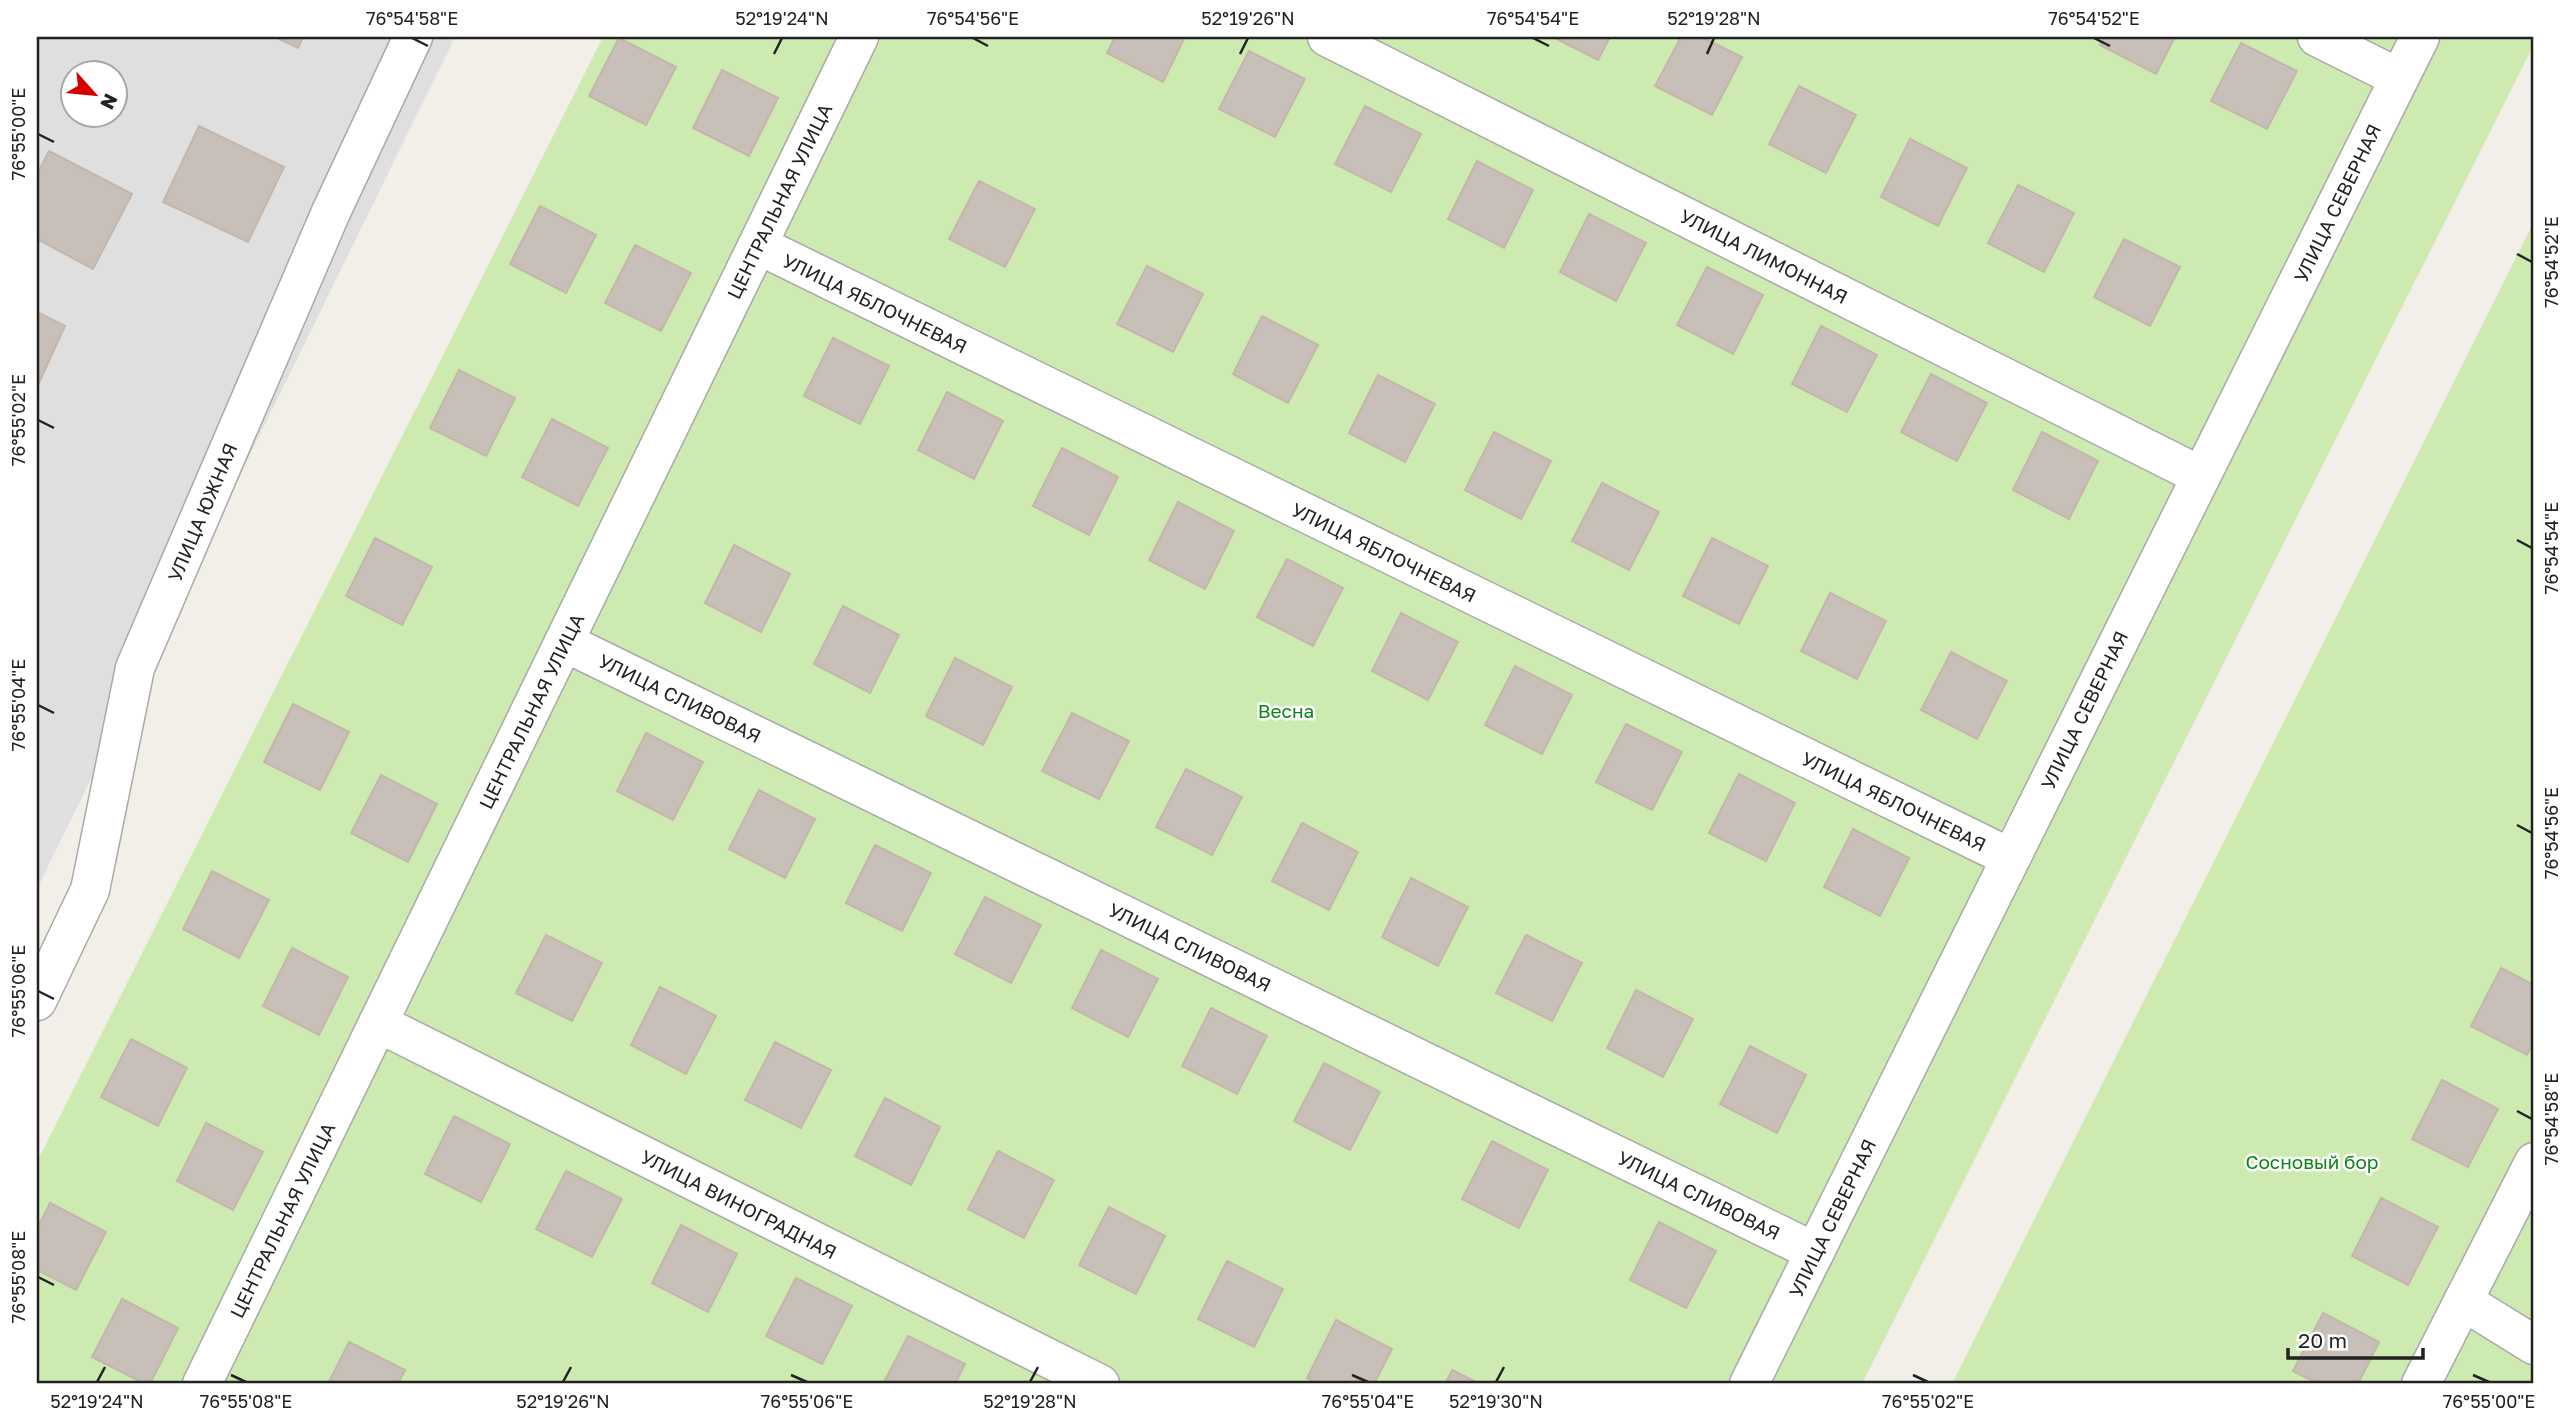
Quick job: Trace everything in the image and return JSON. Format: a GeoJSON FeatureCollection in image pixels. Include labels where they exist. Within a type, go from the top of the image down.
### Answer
{"type":"FeatureCollection","features":[{"type":"Feature","properties":{"kind":"street","name":"УЛИЦА ЮЖНАЯ"},"geometry":{"type":"LineString","coordinates":[[37,1001],[90,890],[135,667],[331,212],[414,37]]}},
{"type":"Feature","properties":{"kind":"street","name":"ЦЕНТРАЛЬНАЯ УЛИЦА"},"geometry":{"type":"LineString","coordinates":[[202,1384],[859,37]]}},
{"type":"Feature","properties":{"kind":"street","name":"УЛИЦА ЛИМОННАЯ"},"geometry":{"type":"LineString","coordinates":[[1327,37],[2201,476]]}},
{"type":"Feature","properties":{"kind":"street"},"geometry":{"type":"LineString","coordinates":[[2317,37],[2399,78]]}},
{"type":"Feature","properties":{"kind":"street","name":"УЛИЦА СЕВЕРНАЯ"},"geometry":{"type":"LineString","coordinates":[[1749,1384],[2420,37]]}},
{"type":"Feature","properties":{"kind":"street","name":"УЛИЦА ЯБЛОЧНЕВАЯ"},"geometry":{"type":"LineString","coordinates":[[758,246],[2011,858]]}},
{"type":"Feature","properties":{"kind":"street","name":"УЛИЦА СЛИВОВАЯ"},"geometry":{"type":"LineString","coordinates":[[564,642],[1815,1252]]}},
{"type":"Feature","properties":{"kind":"street","name":"УЛИЦА ВИНОГРАДНАЯ"},"geometry":{"type":"LineString","coordinates":[[378,1023],[1100,1384]]}},
{"type":"Feature","properties":{"kind":"street"},"geometry":{"type":"LineString","coordinates":[[2421,1384],[2534,1162]]}},
{"type":"Feature","properties":{"kind":"street"},"geometry":{"type":"LineString","coordinates":[[2463,1301],[2534,1345]]}},
{"type":"Feature","properties":{"kind":"shaded area"},"geometry":{"type":"Polygon","coordinates":[[[37,37],[455,37],[37,889],[37,37]]]}},
{"type":"Feature","properties":{"kind":"green space","name":"Весна"},"geometry":{"type":"Polygon","coordinates":[[[603,37],[2534,37],[2534,44],[1862,1384],[37,1384],[37,1162],[603,37]]]}},
{"type":"Feature","properties":{"kind":"green space","name":"Сосновый бор"},"geometry":{"type":"Polygon","coordinates":[[[2534,222],[2534,1384],[1952,1384],[2534,222]]]}},
{"type":"Feature","properties":{"kind":"building"},"geometry":{"type":"Polygon","coordinates":[[[275,37],[303,37],[298,48],[275,37]]]}},
{"type":"Feature","properties":{"kind":"building"},"geometry":{"type":"Polygon","coordinates":[[[1115,37],[1185,37],[1163,82],[1107,53],[1115,37]]]}},
{"type":"Feature","properties":{"kind":"building"},"geometry":{"type":"Polygon","coordinates":[[[1553,37],[1610,37],[1598,60],[1553,37]]]}},
{"type":"Feature","properties":{"kind":"building"},"geometry":{"type":"Polygon","coordinates":[[[1681,37],[1701,37],[1742,57],[1712,115],[1655,86],[1681,37]]]}},
{"type":"Feature","properties":{"kind":"building"},"geometry":{"type":"Polygon","coordinates":[[[2104,37],[2175,37],[2156,74],[2100,45],[2104,37]]]}},
{"type":"Feature","properties":{"kind":"building"},"geometry":{"type":"Polygon","coordinates":[[[619,38],[676,67],[646,125],[589,96],[619,38]]]}},
{"type":"Feature","properties":{"kind":"building"},"geometry":{"type":"Polygon","coordinates":[[[2241,43],[2297,71],[2267,129],[2211,101],[2241,43]]]}},
{"type":"Feature","properties":{"kind":"building"},"geometry":{"type":"Polygon","coordinates":[[[1249,51],[1305,79],[1275,137],[1219,109],[1249,51]]]}},
{"type":"Feature","properties":{"kind":"building"},"geometry":{"type":"Polygon","coordinates":[[[722,70],[778,98],[749,156],[693,128],[722,70]]]}},
{"type":"Feature","properties":{"kind":"building"},"geometry":{"type":"Polygon","coordinates":[[[1799,86],[1856,115],[1826,173],[1769,144],[1799,86]]]}},
{"type":"Feature","properties":{"kind":"building"},"geometry":{"type":"Polygon","coordinates":[[[1365,106],[1421,134],[1391,192],[1335,164],[1365,106]]]}},
{"type":"Feature","properties":{"kind":"building"},"geometry":{"type":"Polygon","coordinates":[[[199,126],[284,167],[248,242],[163,202],[199,126]]]}},
{"type":"Feature","properties":{"kind":"building"},"geometry":{"type":"Polygon","coordinates":[[[1910,139],[1967,168],[1938,226],[1881,197],[1910,139]]]}},
{"type":"Feature","properties":{"kind":"building"},"geometry":{"type":"Polygon","coordinates":[[[49,151],[132,194],[93,269],[37,239],[37,174],[49,151]]]}},
{"type":"Feature","properties":{"kind":"building"},"geometry":{"type":"Polygon","coordinates":[[[1477,161],[1533,190],[1504,248],[1448,219],[1477,161]]]}},
{"type":"Feature","properties":{"kind":"building"},"geometry":{"type":"Polygon","coordinates":[[[979,181],[1035,209],[1005,267],[949,239],[979,181]]]}},
{"type":"Feature","properties":{"kind":"building"},"geometry":{"type":"Polygon","coordinates":[[[2018,185],[2074,213],[2044,272],[1988,243],[2018,185]]]}},
{"type":"Feature","properties":{"kind":"building"},"geometry":{"type":"Polygon","coordinates":[[[540,206],[596,235],[566,293],[510,264],[540,206]]]}},
{"type":"Feature","properties":{"kind":"building"},"geometry":{"type":"Polygon","coordinates":[[[1589,214],[1646,243],[1616,301],[1560,272],[1589,214]]]}},
{"type":"Feature","properties":{"kind":"building"},"geometry":{"type":"Polygon","coordinates":[[[2124,239],[2180,267],[2150,326],[2094,297],[2124,239]]]}},
{"type":"Feature","properties":{"kind":"building"},"geometry":{"type":"Polygon","coordinates":[[[635,245],[691,273],[661,331],[605,303],[635,245]]]}},
{"type":"Feature","properties":{"kind":"building"},"geometry":{"type":"Polygon","coordinates":[[[1147,266],[1203,294],[1173,352],[1117,324],[1147,266]]]}},
{"type":"Feature","properties":{"kind":"building"},"geometry":{"type":"Polygon","coordinates":[[[1707,267],[1763,295],[1733,354],[1677,325],[1707,267]]]}},
{"type":"Feature","properties":{"kind":"building"},"geometry":{"type":"Polygon","coordinates":[[[37,312],[65,326],[37,387],[37,312]]]}},
{"type":"Feature","properties":{"kind":"building"},"geometry":{"type":"Polygon","coordinates":[[[1262,316],[1318,345],[1288,403],[1233,374],[1262,316]]]}},
{"type":"Feature","properties":{"kind":"building"},"geometry":{"type":"Polygon","coordinates":[[[1821,326],[1877,355],[1847,412],[1792,384],[1821,326]]]}},
{"type":"Feature","properties":{"kind":"building"},"geometry":{"type":"Polygon","coordinates":[[[833,338],[889,366],[860,424],[804,396],[833,338]]]}},
{"type":"Feature","properties":{"kind":"building"},"geometry":{"type":"Polygon","coordinates":[[[459,370],[515,398],[486,456],[430,428],[459,370]]]}},
{"type":"Feature","properties":{"kind":"building"},"geometry":{"type":"Polygon","coordinates":[[[1931,374],[1987,403],[1957,461],[1901,432],[1931,374]]]}},
{"type":"Feature","properties":{"kind":"building"},"geometry":{"type":"Polygon","coordinates":[[[1378,375],[1435,404],[1405,462],[1349,433],[1378,375]]]}},
{"type":"Feature","properties":{"kind":"building"},"geometry":{"type":"Polygon","coordinates":[[[947,392],[1003,421],[974,479],[918,450],[947,392]]]}},
{"type":"Feature","properties":{"kind":"building"},"geometry":{"type":"Polygon","coordinates":[[[552,419],[608,448],[578,506],[522,477],[552,419]]]}},
{"type":"Feature","properties":{"kind":"building"},"geometry":{"type":"Polygon","coordinates":[[[1494,432],[1551,461],[1521,519],[1465,490],[1494,432]]]}},
{"type":"Feature","properties":{"kind":"building"},"geometry":{"type":"Polygon","coordinates":[[[2042,432],[2098,461],[2069,519],[2013,490],[2042,432]]]}},
{"type":"Feature","properties":{"kind":"building"},"geometry":{"type":"Polygon","coordinates":[[[1062,448],[1118,477],[1089,535],[1033,506],[1062,448]]]}},
{"type":"Feature","properties":{"kind":"building"},"geometry":{"type":"Polygon","coordinates":[[[1602,483],[1659,512],[1629,570],[1572,541],[1602,483]]]}},
{"type":"Feature","properties":{"kind":"building"},"geometry":{"type":"Polygon","coordinates":[[[1178,502],[1234,531],[1205,589],[1149,560],[1178,502]]]}},
{"type":"Feature","properties":{"kind":"building"},"geometry":{"type":"Polygon","coordinates":[[[375,538],[432,567],[402,625],[346,596],[375,538]]]}},
{"type":"Feature","properties":{"kind":"building"},"geometry":{"type":"Polygon","coordinates":[[[1712,538],[1768,566],[1739,624],[1683,596],[1712,538]]]}},
{"type":"Feature","properties":{"kind":"building"},"geometry":{"type":"Polygon","coordinates":[[[734,545],[790,574],[761,632],[705,603],[734,545]]]}},
{"type":"Feature","properties":{"kind":"building"},"geometry":{"type":"Polygon","coordinates":[[[1287,559],[1343,588],[1313,646],[1257,617],[1287,559]]]}},
{"type":"Feature","properties":{"kind":"building"},"geometry":{"type":"Polygon","coordinates":[[[1830,593],[1886,621],[1857,679],[1801,651],[1830,593]]]}},
{"type":"Feature","properties":{"kind":"building"},"geometry":{"type":"Polygon","coordinates":[[[843,606],[899,635],[870,693],[814,664],[843,606]]]}},
{"type":"Feature","properties":{"kind":"building"},"geometry":{"type":"Polygon","coordinates":[[[1401,613],[1458,642],[1428,700],[1372,671],[1401,613]]]}},
{"type":"Feature","properties":{"kind":"building"},"geometry":{"type":"Polygon","coordinates":[[[1951,652],[2007,681],[1977,739],[1921,710],[1951,652]]]}},
{"type":"Feature","properties":{"kind":"building"},"geometry":{"type":"Polygon","coordinates":[[[955,658],[1012,687],[983,745],[926,716],[955,658]]]}},
{"type":"Feature","properties":{"kind":"building"},"geometry":{"type":"Polygon","coordinates":[[[1515,666],[1572,695],[1542,754],[1485,725],[1515,666]]]}},
{"type":"Feature","properties":{"kind":"building"},"geometry":{"type":"Polygon","coordinates":[[[293,704],[349,732],[320,790],[264,762],[293,704]]]}},
{"type":"Feature","properties":{"kind":"building"},"geometry":{"type":"Polygon","coordinates":[[[1072,713],[1129,741],[1099,799],[1042,771],[1072,713]]]}},
{"type":"Feature","properties":{"kind":"building"},"geometry":{"type":"Polygon","coordinates":[[[1626,724],[1682,752],[1652,810],[1596,782],[1626,724]]]}},
{"type":"Feature","properties":{"kind":"building"},"geometry":{"type":"Polygon","coordinates":[[[646,733],[703,762],[673,820],[617,791],[646,733]]]}},
{"type":"Feature","properties":{"kind":"building"},"geometry":{"type":"Polygon","coordinates":[[[1186,769],[1242,797],[1212,855],[1156,827],[1186,769]]]}},
{"type":"Feature","properties":{"kind":"building"},"geometry":{"type":"Polygon","coordinates":[[[1739,774],[1795,803],[1766,861],[1709,833],[1739,774]]]}},
{"type":"Feature","properties":{"kind":"building"},"geometry":{"type":"Polygon","coordinates":[[[381,775],[437,804],[408,862],[351,833],[381,775]]]}},
{"type":"Feature","properties":{"kind":"building"},"geometry":{"type":"Polygon","coordinates":[[[759,790],[815,819],[785,878],[729,849],[759,790]]]}},
{"type":"Feature","properties":{"kind":"building"},"geometry":{"type":"Polygon","coordinates":[[[1302,823],[1358,852],[1329,910],[1272,881],[1302,823]]]}},
{"type":"Feature","properties":{"kind":"building"},"geometry":{"type":"Polygon","coordinates":[[[1853,829],[1909,858],[1880,916],[1824,887],[1853,829]]]}},
{"type":"Feature","properties":{"kind":"building"},"geometry":{"type":"Polygon","coordinates":[[[875,845],[931,873],[902,931],[846,903],[875,845]]]}},
{"type":"Feature","properties":{"kind":"building"},"geometry":{"type":"Polygon","coordinates":[[[212,871],[269,900],[239,958],[183,929],[212,871]]]}},
{"type":"Feature","properties":{"kind":"building"},"geometry":{"type":"Polygon","coordinates":[[[1411,878],[1468,907],[1438,966],[1382,937],[1411,878]]]}},
{"type":"Feature","properties":{"kind":"building"},"geometry":{"type":"Polygon","coordinates":[[[985,897],[1041,925],[1011,983],[955,954],[985,897]]]}},
{"type":"Feature","properties":{"kind":"building"},"geometry":{"type":"Polygon","coordinates":[[[546,935],[602,963],[572,1021],[516,993],[546,935]]]}},
{"type":"Feature","properties":{"kind":"building"},"geometry":{"type":"Polygon","coordinates":[[[1526,935],[1582,963],[1552,1021],[1496,993],[1526,935]]]}},
{"type":"Feature","properties":{"kind":"building"},"geometry":{"type":"Polygon","coordinates":[[[292,948],[348,977],[319,1035],[263,1006],[292,948]]]}},
{"type":"Feature","properties":{"kind":"building"},"geometry":{"type":"Polygon","coordinates":[[[1101,950],[1158,979],[1128,1037],[1072,1008],[1101,950]]]}},
{"type":"Feature","properties":{"kind":"building"},"geometry":{"type":"Polygon","coordinates":[[[2501,968],[2534,985],[2534,1041],[2527,1055],[2471,1026],[2501,968]]]}},
{"type":"Feature","properties":{"kind":"building"},"geometry":{"type":"Polygon","coordinates":[[[660,987],[716,1016],[686,1074],[631,1045],[660,987]]]}},
{"type":"Feature","properties":{"kind":"building"},"geometry":{"type":"Polygon","coordinates":[[[1636,990],[1693,1019],[1663,1077],[1607,1048],[1636,990]]]}},
{"type":"Feature","properties":{"kind":"building"},"geometry":{"type":"Polygon","coordinates":[[[1211,1008],[1267,1036],[1237,1094],[1182,1066],[1211,1008]]]}},
{"type":"Feature","properties":{"kind":"building"},"geometry":{"type":"Polygon","coordinates":[[[131,1039],[187,1068],[158,1126],[101,1097],[131,1039]]]}},
{"type":"Feature","properties":{"kind":"building"},"geometry":{"type":"Polygon","coordinates":[[[775,1042],[831,1070],[801,1128],[745,1100],[775,1042]]]}},
{"type":"Feature","properties":{"kind":"building"},"geometry":{"type":"Polygon","coordinates":[[[1750,1046],[1806,1075],[1777,1133],[1720,1104],[1750,1046]]]}},
{"type":"Feature","properties":{"kind":"building"},"geometry":{"type":"Polygon","coordinates":[[[1324,1063],[1380,1092],[1350,1150],[1294,1121],[1324,1063]]]}},
{"type":"Feature","properties":{"kind":"building"},"geometry":{"type":"Polygon","coordinates":[[[2442,1080],[2498,1109],[2468,1167],[2412,1139],[2442,1080]]]}},
{"type":"Feature","properties":{"kind":"building"},"geometry":{"type":"Polygon","coordinates":[[[885,1098],[940,1127],[911,1185],[855,1156],[885,1098]]]}},
{"type":"Feature","properties":{"kind":"building"},"geometry":{"type":"Polygon","coordinates":[[[454,1116],[510,1144],[481,1202],[425,1174],[454,1116]]]}},
{"type":"Feature","properties":{"kind":"building"},"geometry":{"type":"Polygon","coordinates":[[[206,1123],[263,1152],[233,1210],[177,1181],[206,1123]]]}},
{"type":"Feature","properties":{"kind":"building"},"geometry":{"type":"Polygon","coordinates":[[[1492,1141],[1548,1170],[1519,1228],[1462,1199],[1492,1141]]]}},
{"type":"Feature","properties":{"kind":"building"},"geometry":{"type":"Polygon","coordinates":[[[998,1151],[1054,1180],[1024,1238],[968,1209],[998,1151]]]}},
{"type":"Feature","properties":{"kind":"building"},"geometry":{"type":"Polygon","coordinates":[[[566,1171],[622,1199],[592,1257],[536,1229],[566,1171]]]}},
{"type":"Feature","properties":{"kind":"building"},"geometry":{"type":"Polygon","coordinates":[[[2381,1198],[2438,1227],[2408,1285],[2352,1256],[2381,1198]]]}},
{"type":"Feature","properties":{"kind":"building"},"geometry":{"type":"Polygon","coordinates":[[[50,1203],[106,1232],[76,1290],[37,1270],[37,1229],[50,1203]]]}},
{"type":"Feature","properties":{"kind":"building"},"geometry":{"type":"Polygon","coordinates":[[[1109,1207],[1165,1236],[1136,1294],[1079,1265],[1109,1207]]]}},
{"type":"Feature","properties":{"kind":"building"},"geometry":{"type":"Polygon","coordinates":[[[1659,1222],[1716,1251],[1686,1308],[1630,1280],[1659,1222]]]}},
{"type":"Feature","properties":{"kind":"building"},"geometry":{"type":"Polygon","coordinates":[[[681,1225],[737,1254],[708,1312],[652,1283],[681,1225]]]}},
{"type":"Feature","properties":{"kind":"building"},"geometry":{"type":"Polygon","coordinates":[[[1227,1261],[1283,1289],[1254,1347],[1198,1319],[1227,1261]]]}},
{"type":"Feature","properties":{"kind":"building"},"geometry":{"type":"Polygon","coordinates":[[[796,1278],[852,1306],[822,1364],[766,1336],[796,1278]]]}},
{"type":"Feature","properties":{"kind":"building"},"geometry":{"type":"Polygon","coordinates":[[[122,1299],[178,1328],[150,1384],[145,1384],[92,1357],[122,1299]]]}},
{"type":"Feature","properties":{"kind":"building"},"geometry":{"type":"Polygon","coordinates":[[[2323,1313],[2379,1342],[2358,1384],[2319,1384],[2293,1371],[2323,1313]]]}},
{"type":"Feature","properties":{"kind":"building"},"geometry":{"type":"Polygon","coordinates":[[[1336,1320],[1392,1349],[1374,1384],[1318,1384],[1307,1378],[1336,1320]]]}},
{"type":"Feature","properties":{"kind":"building"},"geometry":{"type":"Polygon","coordinates":[[[908,1336],[965,1364],[955,1384],[883,1384],[908,1336]]]}},
{"type":"Feature","properties":{"kind":"building"},"geometry":{"type":"Polygon","coordinates":[[[349,1342],[405,1370],[398,1384],[328,1384],[349,1342]]]}},
{"type":"Feature","properties":{"kind":"building"},"geometry":{"type":"Polygon","coordinates":[[[1452,1370],[1480,1384],[1445,1384],[1452,1370]]]}}]}
